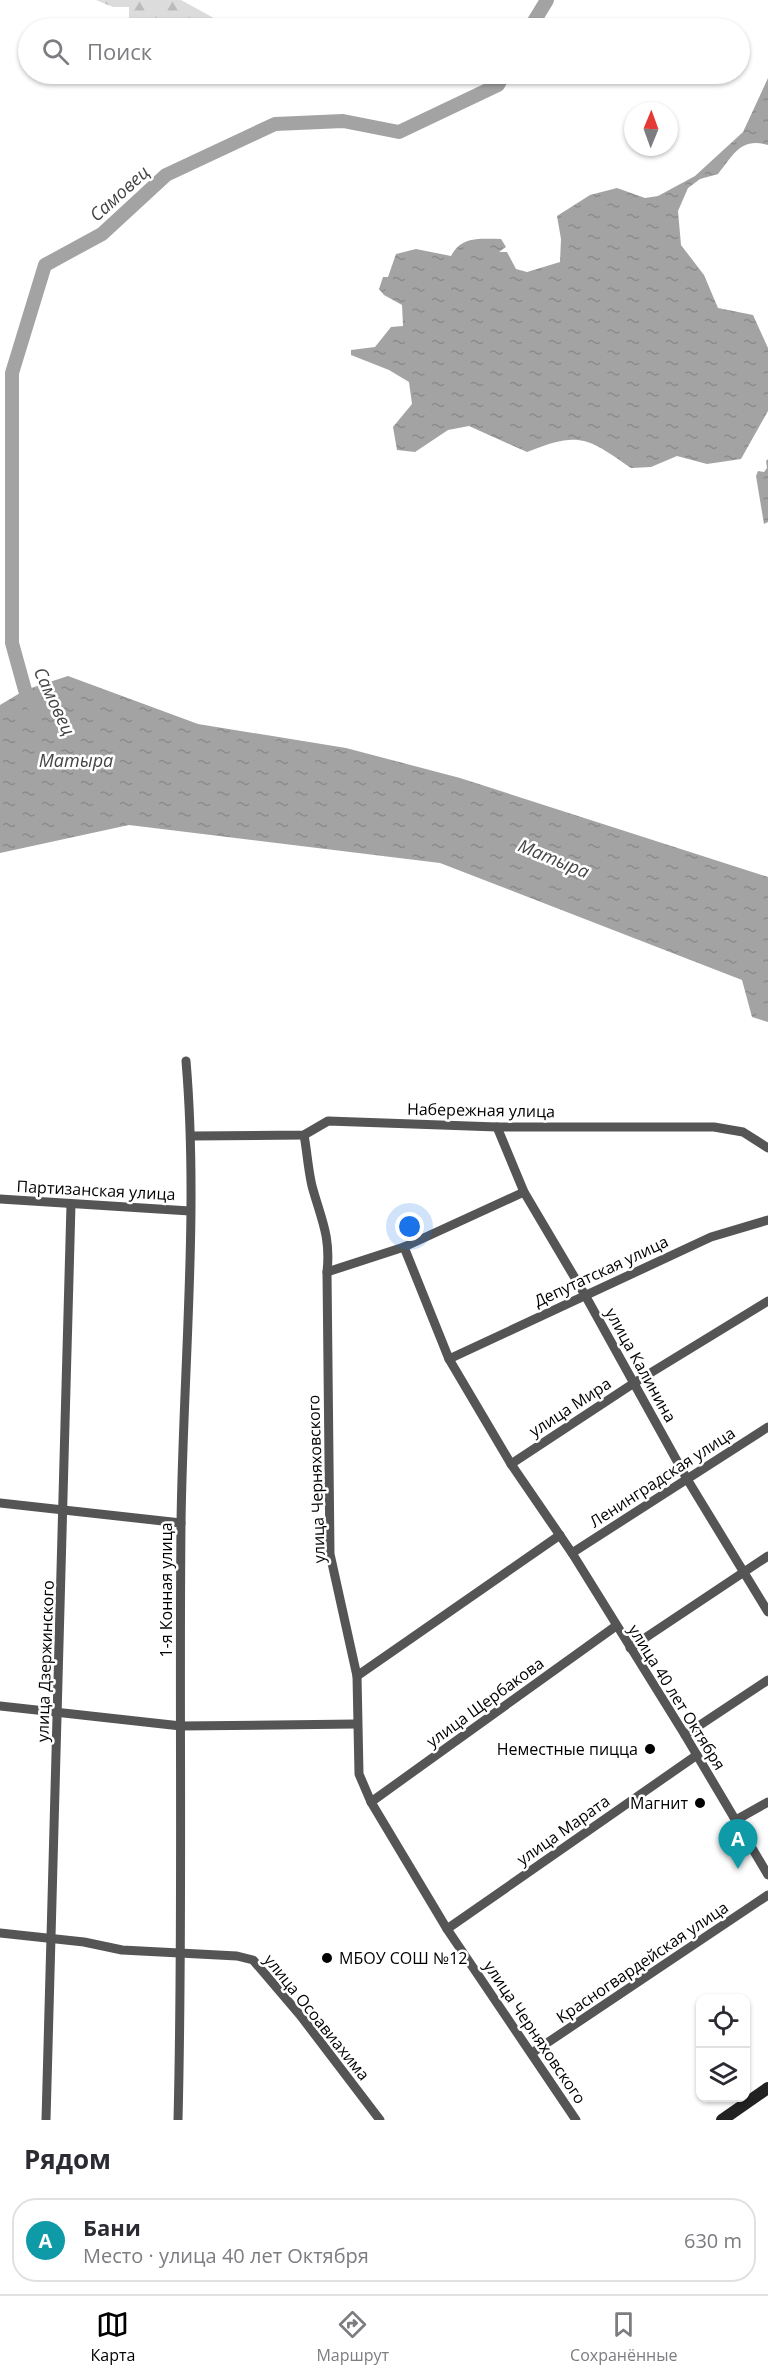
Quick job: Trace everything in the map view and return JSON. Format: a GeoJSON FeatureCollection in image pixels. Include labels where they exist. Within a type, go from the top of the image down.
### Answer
{"type":"FeatureCollection","features":[{"type":"Feature","properties":{"kind":"main road"},"geometry":{"type":"LineString","coordinates":[[722,2120],[768,2088]]}},
{"type":"Feature","properties":{"kind":"street","name":"1-я Конная улица"},"geometry":{"type":"LineString","coordinates":[[177,2120],[182,1955],[181,1523],[192,1136],[186,1061]]}},
{"type":"Feature","properties":{"kind":"street","name":"Набережная улица"},"geometry":{"type":"LineString","coordinates":[[192,1136],[304,1135],[328,1121],[497,1127],[714,1127],[743,1132],[768,1148]]}},
{"type":"Feature","properties":{"kind":"street","name":"улица Калинина"},"geometry":{"type":"LineString","coordinates":[[497,1127],[524,1192],[585,1295],[687,1479],[768,1612]]}},
{"type":"Feature","properties":{"kind":"street","name":"улица Черняховского"},"geometry":{"type":"LineString","coordinates":[[304,1135],[312,1185],[325,1221],[330,1247],[327,1272],[330,1554],[357,1676],[356,1724],[359,1774],[371,1802],[447,1929],[576,2120]]}},
{"type":"Feature","properties":{"kind":"street"},"geometry":{"type":"LineString","coordinates":[[327,1272],[404,1247],[524,1192]]}},
{"type":"Feature","properties":{"kind":"street","name":"Партизанская улица"},"geometry":{"type":"LineString","coordinates":[[0,1199],[190,1210]]}},
{"type":"Feature","properties":{"kind":"street","name":"улица Дзержинского"},"geometry":{"type":"LineString","coordinates":[[46,2120],[65,1510],[71,1204]]}},
{"type":"Feature","properties":{"kind":"street","name":"Депутатская улица"},"geometry":{"type":"LineString","coordinates":[[450,1359],[711,1237],[768,1220]]}},
{"type":"Feature","properties":{"kind":"street","name":"улица 40 лет Октября"},"geometry":{"type":"LineString","coordinates":[[404,1247],[450,1359],[511,1464],[572,1553],[685,1735],[768,1875]]}},
{"type":"Feature","properties":{"kind":"street","name":"улица Мира"},"geometry":{"type":"LineString","coordinates":[[511,1464],[633,1383],[768,1301]]}},
{"type":"Feature","properties":{"kind":"street","name":"Ленинградская улица"},"geometry":{"type":"LineString","coordinates":[[572,1553],[768,1427]]}},
{"type":"Feature","properties":{"kind":"street"},"geometry":{"type":"LineString","coordinates":[[0,1503],[181,1523]]}},
{"type":"Feature","properties":{"kind":"street"},"geometry":{"type":"LineString","coordinates":[[357,1676],[560,1535]]}},
{"type":"Feature","properties":{"kind":"street"},"geometry":{"type":"LineString","coordinates":[[630,1648],[768,1556]]}},
{"type":"Feature","properties":{"kind":"street","name":"улица Щербакова"},"geometry":{"type":"LineString","coordinates":[[371,1802],[616,1626]]}},
{"type":"Feature","properties":{"kind":"street"},"geometry":{"type":"LineString","coordinates":[[685,1735],[768,1680]]}},
{"type":"Feature","properties":{"kind":"street"},"geometry":{"type":"LineString","coordinates":[[0,1706],[181,1726],[356,1724]]}},
{"type":"Feature","properties":{"kind":"street","name":"улица Марата"},"geometry":{"type":"LineString","coordinates":[[447,1929],[697,1755]]}},
{"type":"Feature","properties":{"kind":"street"},"geometry":{"type":"LineString","coordinates":[[736,1820],[768,1802]]}},
{"type":"Feature","properties":{"kind":"street","name":"Красногвардейская улица"},"geometry":{"type":"LineString","coordinates":[[532,2053],[768,1895]]}},
{"type":"Feature","properties":{"kind":"street","name":"улица Осоавиахима"},"geometry":{"type":"LineString","coordinates":[[0,1933],[50,1938],[122,1950],[182,1955],[237,1956],[253,1960],[300,2015],[380,2120]]}},
{"type":"Feature","properties":{"kind":"green space"},"geometry":{"type":"Polygon","coordinates":[[[96,0],[181,0],[214,18],[129,18],[129,7],[113,7],[96,0]]]}},
{"type":"Feature","properties":{"kind":"water"},"geometry":{"type":"Polygon","coordinates":[[[768,78],[768,145],[750,144],[738,150],[718,174],[700,179],[688,188],[678,211],[681,245],[704,275],[718,308],[753,315],[768,348],[768,411],[741,459],[707,464],[677,456],[651,467],[631,468],[604,449],[582,440],[559,441],[527,452],[469,426],[448,430],[415,452],[397,450],[393,427],[412,404],[409,382],[389,370],[351,355],[351,350],[375,347],[391,327],[403,326],[402,305],[384,295],[379,289],[383,277],[388,277],[396,254],[416,249],[451,256],[460,245],[466,242],[478,239],[501,239],[506,247],[499,252],[507,252],[516,269],[527,272],[560,262],[561,239],[557,216],[590,195],[617,188],[645,198],[658,196],[695,176],[743,132],[768,78]]]}},
{"type":"Feature","properties":{"kind":"water"},"geometry":{"type":"Polygon","coordinates":[[[768,459],[768,522],[764,524],[756,476],[758,471],[764,472],[767,468],[768,459]]]}},
{"type":"Feature","properties":{"kind":"water","name":"Матыра"},"geometry":{"type":"Polygon","coordinates":[[[68,676],[198,724],[346,748],[460,778],[768,877],[768,1022],[752,1017],[742,980],[440,863],[129,825],[0,853],[0,705],[25,690],[68,676]]]}},
{"type":"Feature","properties":{"kind":"waterway","name":"Самовец"},"geometry":{"type":"LineString","coordinates":[[536,18],[547,0]]}},
{"type":"Feature","properties":{"kind":"waterway","name":"Самовец"},"geometry":{"type":"LineString","coordinates":[[34,706],[25,690],[12,643],[12,373],[45,265],[102,234],[166,175],[275,124],[343,121],[399,132],[499,84]]}},
{"type":"Feature","properties":{"kind":"place","name":"Неместные пицца"},"geometry":{"type":"Point","coordinates":[650,1749]}},
{"type":"Feature","properties":{"kind":"place","name":"Магнит"},"geometry":{"type":"Point","coordinates":[700,1803]}},
{"type":"Feature","properties":{"kind":"place","name":"Бани"},"geometry":{"type":"Point","coordinates":[738,1869]}},
{"type":"Feature","properties":{"kind":"place","name":"МБОУ СОШ №12"},"geometry":{"type":"Point","coordinates":[327,1958]}}]}
